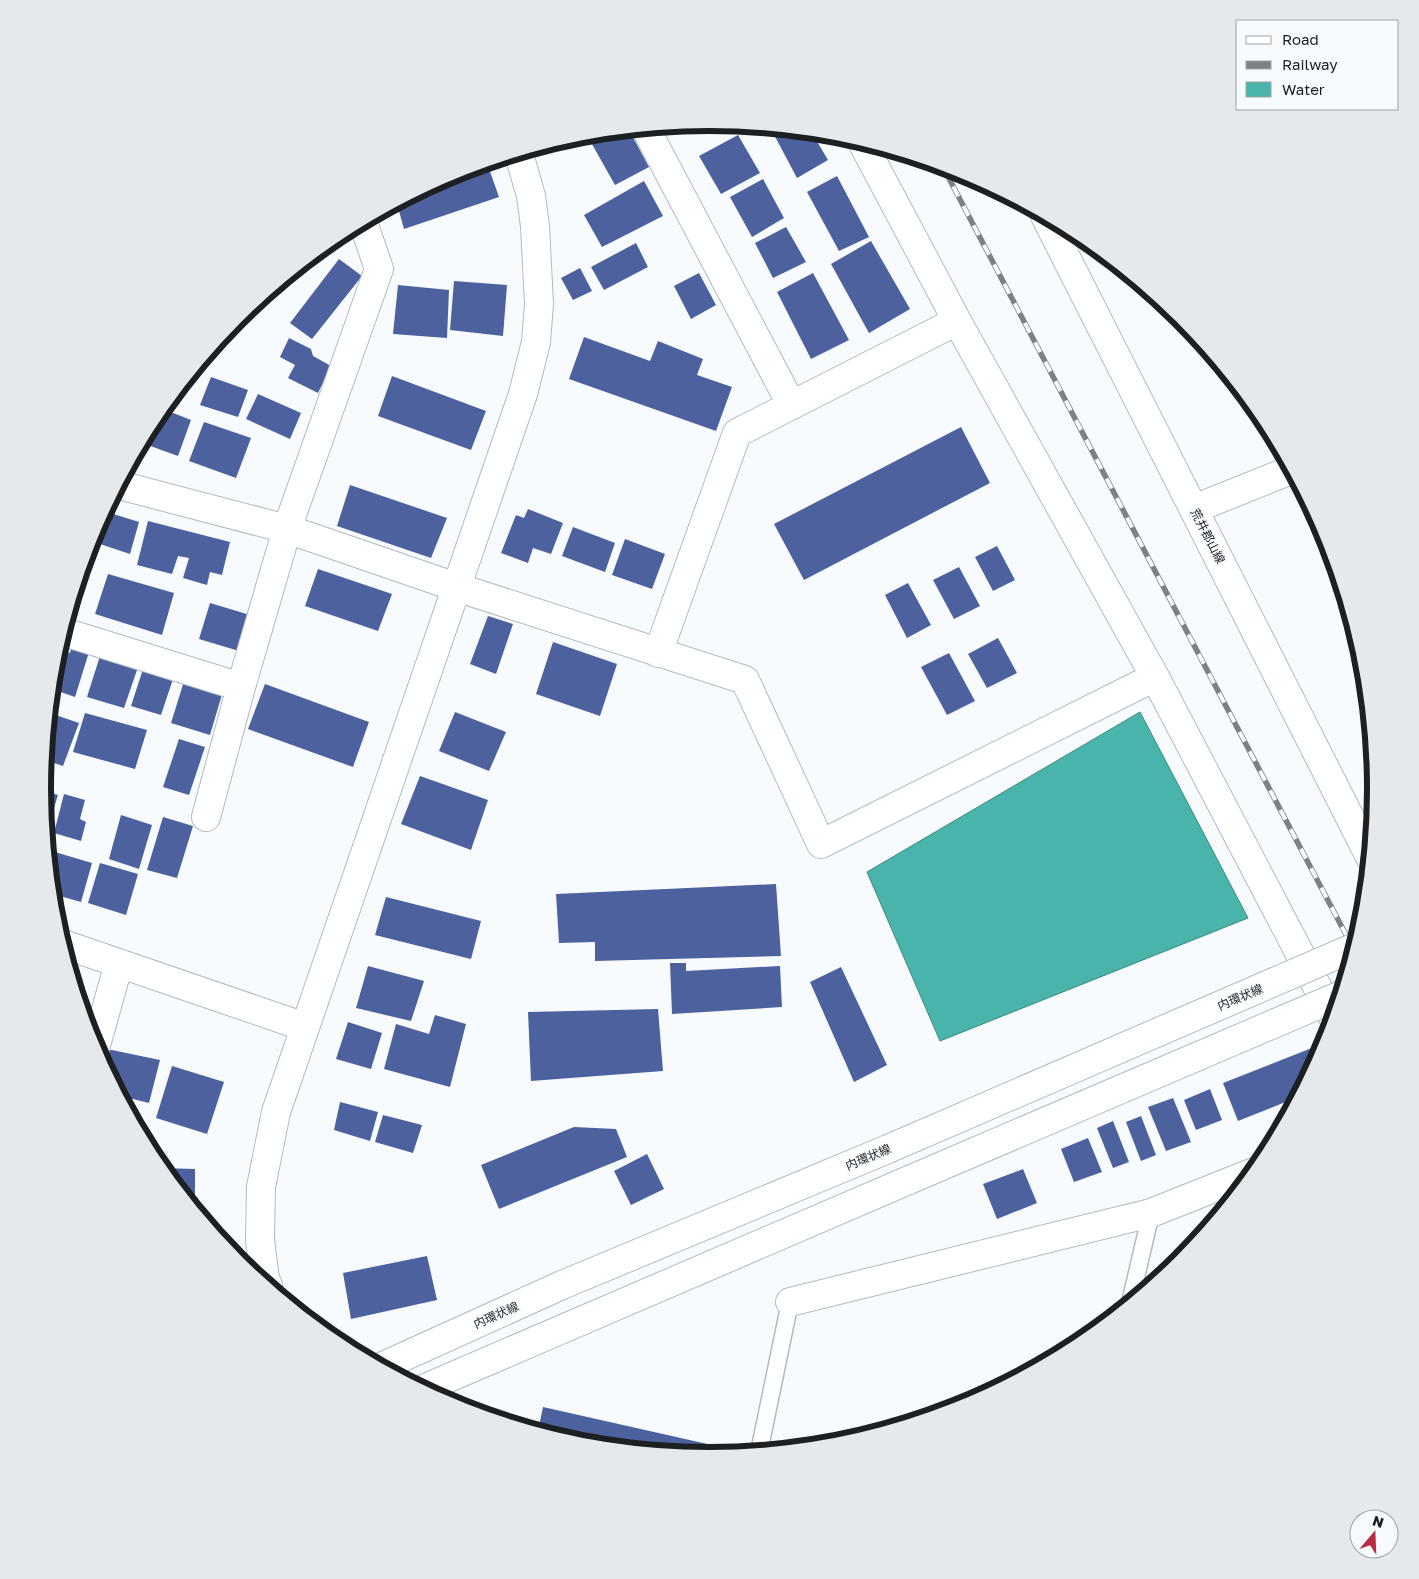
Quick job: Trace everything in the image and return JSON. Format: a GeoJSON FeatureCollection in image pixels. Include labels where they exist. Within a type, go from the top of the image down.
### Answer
{"type":"FeatureCollection","features":[{"type":"Feature","properties":{"kind":"street"},"geometry":{"type":"LineString","coordinates":[[649,135],[791,404]]}},
{"type":"Feature","properties":{"kind":"street"},"geometry":{"type":"LineString","coordinates":[[867,151],[957,321],[1155,677],[1329,1010]]}},
{"type":"Feature","properties":{"kind":"street"},"geometry":{"type":"LineString","coordinates":[[264,1274],[260,1240],[261,1187],[276,1112],[523,394],[536,342],[539,304],[535,226],[531,196],[521,159]]}},
{"type":"Feature","properties":{"kind":"street","name":"荒井郡山線"},"geometry":{"type":"LineString","coordinates":[[1049,225],[1365,847]]}},
{"type":"Feature","properties":{"kind":"street"},"geometry":{"type":"LineString","coordinates":[[206,817],[241,687],[287,530],[379,269],[366,228]]}},
{"type":"Feature","properties":{"kind":"street"},"geometry":{"type":"LineString","coordinates":[[658,653],[737,433],[957,321]]}},
{"type":"Feature","properties":{"kind":"street"},"geometry":{"type":"LineString","coordinates":[[1194,509],[1286,472]]}},
{"type":"Feature","properties":{"kind":"street"},"geometry":{"type":"LineString","coordinates":[[125,487],[287,530],[456,587],[745,680],[821,844],[1155,677]]}},
{"type":"Feature","properties":{"kind":"street"},"geometry":{"type":"LineString","coordinates":[[70,634],[241,687]]}},
{"type":"Feature","properties":{"kind":"street"},"geometry":{"type":"LineString","coordinates":[[71,947],[305,1027]]}},
{"type":"Feature","properties":{"kind":"street","name":"内環状線"},"geometry":{"type":"LineString","coordinates":[[388,1364],[562,1285],[888,1149],[1347,950]]}},
{"type":"Feature","properties":{"kind":"street"},"geometry":{"type":"LineString","coordinates":[[99,1035],[119,963]]}},
{"type":"Feature","properties":{"kind":"street"},"geometry":{"type":"LineString","coordinates":[[431,1386],[1334,998]]}},
{"type":"Feature","properties":{"kind":"street"},"geometry":{"type":"LineString","coordinates":[[790,1302],[1151,1213],[1241,1177]]}},
{"type":"Feature","properties":{"kind":"lane"},"geometry":{"type":"LineString","coordinates":[[1132,1294],[1151,1213]]}},
{"type":"Feature","properties":{"kind":"lane"},"geometry":{"type":"LineString","coordinates":[[761,1445],[790,1302]]}},
{"type":"Feature","properties":{"kind":"water"},"geometry":{"type":"Polygon","coordinates":[[[1140,712],[1248,918],[940,1041],[867,872],[1140,712]]]}},
{"type":"Feature","properties":{"kind":"building"},"geometry":{"type":"Polygon","coordinates":[[[738,135],[760,173],[721,194],[699,156],[738,135]]]}},
{"type":"Feature","properties":{"kind":"building"},"geometry":{"type":"Polygon","coordinates":[[[774,135],[816,140],[828,160],[797,178],[774,135]]]}},
{"type":"Feature","properties":{"kind":"building"},"geometry":{"type":"Polygon","coordinates":[[[632,136],[649,167],[615,185],[591,142],[632,136]]]}},
{"type":"Feature","properties":{"kind":"building"},"geometry":{"type":"Polygon","coordinates":[[[489,169],[499,197],[404,229],[398,209],[458,181],[489,169]]]}},
{"type":"Feature","properties":{"kind":"building"},"geometry":{"type":"Polygon","coordinates":[[[837,176],[869,237],[839,251],[807,192],[837,176]]]}},
{"type":"Feature","properties":{"kind":"building"},"geometry":{"type":"Polygon","coordinates":[[[763,179],[784,218],[752,237],[730,197],[763,179]]]}},
{"type":"Feature","properties":{"kind":"building"},"geometry":{"type":"Polygon","coordinates":[[[644,181],[663,216],[602,247],[584,215],[644,181]]]}},
{"type":"Feature","properties":{"kind":"building"},"geometry":{"type":"Polygon","coordinates":[[[786,227],[806,262],[773,278],[755,243],[786,227]]]}},
{"type":"Feature","properties":{"kind":"building"},"geometry":{"type":"Polygon","coordinates":[[[871,241],[910,309],[869,333],[831,264],[871,241]]]}},
{"type":"Feature","properties":{"kind":"building"},"geometry":{"type":"Polygon","coordinates":[[[636,243],[648,267],[604,290],[591,267],[636,243]]]}},
{"type":"Feature","properties":{"kind":"building"},"geometry":{"type":"Polygon","coordinates":[[[339,259],[362,276],[312,339],[290,323],[339,259]]]}},
{"type":"Feature","properties":{"kind":"building"},"geometry":{"type":"Polygon","coordinates":[[[580,268],[592,291],[573,300],[561,278],[580,268]]]}},
{"type":"Feature","properties":{"kind":"building"},"geometry":{"type":"Polygon","coordinates":[[[699,273],[716,305],[691,319],[674,286],[699,273]]]}},
{"type":"Feature","properties":{"kind":"building"},"geometry":{"type":"Polygon","coordinates":[[[813,273],[849,340],[811,359],[777,292],[813,273]]]}},
{"type":"Feature","properties":{"kind":"building"},"geometry":{"type":"Polygon","coordinates":[[[454,281],[507,285],[503,336],[450,330],[454,281]]]}},
{"type":"Feature","properties":{"kind":"building"},"geometry":{"type":"Polygon","coordinates":[[[398,285],[449,290],[447,338],[393,334],[398,285]]]}},
{"type":"Feature","properties":{"kind":"building"},"geometry":{"type":"Polygon","coordinates":[[[584,337],[650,361],[658,341],[703,359],[697,375],[732,387],[716,431],[569,379],[584,337]]]}},
{"type":"Feature","properties":{"kind":"building"},"geometry":{"type":"Polygon","coordinates":[[[289,338],[311,349],[313,356],[331,366],[318,393],[288,378],[295,365],[280,357],[289,338]]]}},
{"type":"Feature","properties":{"kind":"building"},"geometry":{"type":"Polygon","coordinates":[[[392,376],[486,411],[471,450],[378,416],[392,376]]]}},
{"type":"Feature","properties":{"kind":"building"},"geometry":{"type":"Polygon","coordinates":[[[211,377],[248,390],[238,417],[200,405],[211,377]]]}},
{"type":"Feature","properties":{"kind":"building"},"geometry":{"type":"Polygon","coordinates":[[[258,394],[301,413],[290,439],[246,419],[258,394]]]}},
{"type":"Feature","properties":{"kind":"building"},"geometry":{"type":"Polygon","coordinates":[[[171,412],[191,420],[178,456],[148,445],[171,412]]]}},
{"type":"Feature","properties":{"kind":"building"},"geometry":{"type":"Polygon","coordinates":[[[204,422],[251,438],[236,478],[189,461],[204,422]]]}},
{"type":"Feature","properties":{"kind":"building"},"geometry":{"type":"Polygon","coordinates":[[[961,427],[990,483],[804,580],[774,524],[961,427]]]}},
{"type":"Feature","properties":{"kind":"building"},"geometry":{"type":"Polygon","coordinates":[[[350,485],[447,518],[431,558],[337,526],[350,485]]]}},
{"type":"Feature","properties":{"kind":"building"},"geometry":{"type":"Polygon","coordinates":[[[528,509],[563,523],[551,554],[533,548],[528,563],[501,553],[516,515],[524,518],[528,509]]]}},
{"type":"Feature","properties":{"kind":"building"},"geometry":{"type":"Polygon","coordinates":[[[112,514],[139,522],[130,554],[99,544],[112,514]]]}},
{"type":"Feature","properties":{"kind":"building"},"geometry":{"type":"Polygon","coordinates":[[[148,521],[230,542],[222,575],[210,572],[207,585],[183,578],[189,558],[178,556],[172,574],[137,565],[148,521]]]}},
{"type":"Feature","properties":{"kind":"building"},"geometry":{"type":"Polygon","coordinates":[[[573,527],[615,543],[605,572],[562,556],[573,527]]]}},
{"type":"Feature","properties":{"kind":"building"},"geometry":{"type":"Polygon","coordinates":[[[625,539],[665,554],[652,589],[612,575],[625,539]]]}},
{"type":"Feature","properties":{"kind":"building"},"geometry":{"type":"Polygon","coordinates":[[[997,546],[1015,580],[993,591],[975,557],[997,546]]]}},
{"type":"Feature","properties":{"kind":"building"},"geometry":{"type":"Polygon","coordinates":[[[959,567],[980,606],[954,619],[933,580],[959,567]]]}},
{"type":"Feature","properties":{"kind":"building"},"geometry":{"type":"Polygon","coordinates":[[[318,569],[392,594],[378,631],[305,606],[318,569]]]}},
{"type":"Feature","properties":{"kind":"building"},"geometry":{"type":"Polygon","coordinates":[[[108,574],[174,593],[162,635],[95,614],[108,574]]]}},
{"type":"Feature","properties":{"kind":"building"},"geometry":{"type":"Polygon","coordinates":[[[908,583],[931,625],[907,638],[885,595],[908,583]]]}},
{"type":"Feature","properties":{"kind":"building"},"geometry":{"type":"Polygon","coordinates":[[[210,603],[250,615],[239,651],[199,639],[210,603]]]}},
{"type":"Feature","properties":{"kind":"building"},"geometry":{"type":"Polygon","coordinates":[[[488,616],[513,624],[496,674],[470,664],[488,616]]]}},
{"type":"Feature","properties":{"kind":"building"},"geometry":{"type":"Polygon","coordinates":[[[998,638],[1017,673],[987,688],[968,654],[998,638]]]}},
{"type":"Feature","properties":{"kind":"building"},"geometry":{"type":"Polygon","coordinates":[[[553,642],[617,664],[600,716],[536,694],[553,642]]]}},
{"type":"Feature","properties":{"kind":"building"},"geometry":{"type":"Polygon","coordinates":[[[72,646],[89,652],[75,697],[59,691],[66,652],[70,653],[72,646]]]}},
{"type":"Feature","properties":{"kind":"building"},"geometry":{"type":"Polygon","coordinates":[[[949,653],[975,701],[947,715],[921,667],[949,653]]]}},
{"type":"Feature","properties":{"kind":"building"},"geometry":{"type":"Polygon","coordinates":[[[100,656],[138,667],[124,708],[87,697],[100,656]]]}},
{"type":"Feature","properties":{"kind":"building"},"geometry":{"type":"Polygon","coordinates":[[[144,666],[174,676],[161,715],[131,706],[144,666]]]}},
{"type":"Feature","properties":{"kind":"building"},"geometry":{"type":"Polygon","coordinates":[[[185,678],[223,691],[210,735],[171,723],[185,678]]]}},
{"type":"Feature","properties":{"kind":"building"},"geometry":{"type":"Polygon","coordinates":[[[265,684],[369,722],[353,767],[248,729],[265,684]]]}},
{"type":"Feature","properties":{"kind":"building"},"geometry":{"type":"Polygon","coordinates":[[[455,712],[506,732],[489,771],[439,751],[455,712]]]}},
{"type":"Feature","properties":{"kind":"building"},"geometry":{"type":"Polygon","coordinates":[[[85,713],[147,730],[135,769],[73,752],[85,713]]]}},
{"type":"Feature","properties":{"kind":"building"},"geometry":{"type":"Polygon","coordinates":[[[56,715],[79,723],[63,766],[52,762],[56,715]]]}},
{"type":"Feature","properties":{"kind":"building"},"geometry":{"type":"Polygon","coordinates":[[[179,739],[205,747],[189,795],[163,787],[179,739]]]}},
{"type":"Feature","properties":{"kind":"building"},"geometry":{"type":"Polygon","coordinates":[[[420,776],[488,800],[471,850],[401,824],[420,776]]]}},
{"type":"Feature","properties":{"kind":"building"},"geometry":{"type":"Polygon","coordinates":[[[51,793],[58,795],[52,814],[51,793]]]}},
{"type":"Feature","properties":{"kind":"building"},"geometry":{"type":"Polygon","coordinates":[[[64,794],[85,800],[80,819],[86,822],[81,841],[54,833],[64,794]]]}},
{"type":"Feature","properties":{"kind":"building"},"geometry":{"type":"Polygon","coordinates":[[[121,815],[152,825],[139,869],[109,859],[121,815]]]}},
{"type":"Feature","properties":{"kind":"building"},"geometry":{"type":"Polygon","coordinates":[[[163,817],[193,826],[177,878],[147,870],[163,817]]]}},
{"type":"Feature","properties":{"kind":"building"},"geometry":{"type":"Polygon","coordinates":[[[55,852],[92,863],[81,902],[60,896],[55,852]]]}},
{"type":"Feature","properties":{"kind":"building"},"geometry":{"type":"Polygon","coordinates":[[[100,863],[138,874],[126,915],[88,903],[100,863]]]}},
{"type":"Feature","properties":{"kind":"building"},"geometry":{"type":"Polygon","coordinates":[[[776,884],[781,956],[595,961],[595,942],[559,943],[556,894],[776,884]]]}},
{"type":"Feature","properties":{"kind":"building"},"geometry":{"type":"Polygon","coordinates":[[[386,897],[481,921],[471,959],[375,935],[386,897]]]}},
{"type":"Feature","properties":{"kind":"building"},"geometry":{"type":"Polygon","coordinates":[[[670,963],[686,963],[686,971],[780,966],[782,1007],[672,1014],[670,963]]]}},
{"type":"Feature","properties":{"kind":"building"},"geometry":{"type":"Polygon","coordinates":[[[368,966],[424,981],[411,1021],[356,1008],[368,966]]]}},
{"type":"Feature","properties":{"kind":"building"},"geometry":{"type":"Polygon","coordinates":[[[841,967],[887,1065],[854,1082],[810,982],[841,967]]]}},
{"type":"Feature","properties":{"kind":"building"},"geometry":{"type":"Polygon","coordinates":[[[658,1009],[663,1071],[531,1081],[528,1012],[658,1009]]]}},
{"type":"Feature","properties":{"kind":"building"},"geometry":{"type":"Polygon","coordinates":[[[435,1015],[466,1024],[450,1087],[384,1069],[396,1024],[429,1034],[435,1015]]]}},
{"type":"Feature","properties":{"kind":"building"},"geometry":{"type":"Polygon","coordinates":[[[348,1022],[382,1033],[371,1069],[336,1059],[348,1022]]]}},
{"type":"Feature","properties":{"kind":"building"},"geometry":{"type":"Polygon","coordinates":[[[1315,1047],[1290,1100],[1238,1121],[1223,1083],[1315,1047]]]}},
{"type":"Feature","properties":{"kind":"building"},"geometry":{"type":"Polygon","coordinates":[[[107,1049],[160,1060],[149,1103],[128,1098],[106,1053],[107,1049]]]}},
{"type":"Feature","properties":{"kind":"building"},"geometry":{"type":"Polygon","coordinates":[[[172,1066],[224,1082],[207,1134],[156,1118],[172,1066]]]}},
{"type":"Feature","properties":{"kind":"building"},"geometry":{"type":"Polygon","coordinates":[[[1210,1089],[1222,1120],[1196,1130],[1184,1100],[1210,1089]]]}},
{"type":"Feature","properties":{"kind":"building"},"geometry":{"type":"Polygon","coordinates":[[[1173,1098],[1191,1142],[1166,1151],[1148,1107],[1173,1098]]]}},
{"type":"Feature","properties":{"kind":"building"},"geometry":{"type":"Polygon","coordinates":[[[340,1102],[378,1112],[370,1141],[334,1130],[340,1102]]]}},
{"type":"Feature","properties":{"kind":"building"},"geometry":{"type":"Polygon","coordinates":[[[383,1115],[422,1125],[413,1153],[375,1142],[383,1115]]]}},
{"type":"Feature","properties":{"kind":"building"},"geometry":{"type":"Polygon","coordinates":[[[1141,1116],[1156,1155],[1141,1161],[1126,1122],[1141,1116]]]}},
{"type":"Feature","properties":{"kind":"building"},"geometry":{"type":"Polygon","coordinates":[[[1113,1121],[1129,1162],[1113,1168],[1097,1128],[1113,1121]]]}},
{"type":"Feature","properties":{"kind":"building"},"geometry":{"type":"Polygon","coordinates":[[[574,1127],[616,1129],[627,1157],[499,1209],[481,1165],[574,1127]]]}},
{"type":"Feature","properties":{"kind":"building"},"geometry":{"type":"Polygon","coordinates":[[[1088,1138],[1102,1172],[1074,1182],[1061,1149],[1088,1138]]]}},
{"type":"Feature","properties":{"kind":"building"},"geometry":{"type":"Polygon","coordinates":[[[647,1154],[664,1189],[631,1205],[614,1171],[647,1154]]]}},
{"type":"Feature","properties":{"kind":"building"},"geometry":{"type":"Polygon","coordinates":[[[172,1168],[195,1169],[195,1200],[172,1168]]]}},
{"type":"Feature","properties":{"kind":"building"},"geometry":{"type":"Polygon","coordinates":[[[1023,1169],[1037,1203],[997,1219],[983,1184],[1023,1169]]]}},
{"type":"Feature","properties":{"kind":"building"},"geometry":{"type":"Polygon","coordinates":[[[427,1256],[437,1300],[351,1319],[343,1273],[427,1256]]]}},
{"type":"Feature","properties":{"kind":"building"},"geometry":{"type":"Polygon","coordinates":[[[543,1407],[723,1447],[666,1446],[624,1442],[581,1435],[539,1425],[543,1407]]]}},
{"type":"Feature","properties":{"kind":"railway"},"geometry":{"type":"LineString","coordinates":[[948,176],[1349,941]]}}]}
